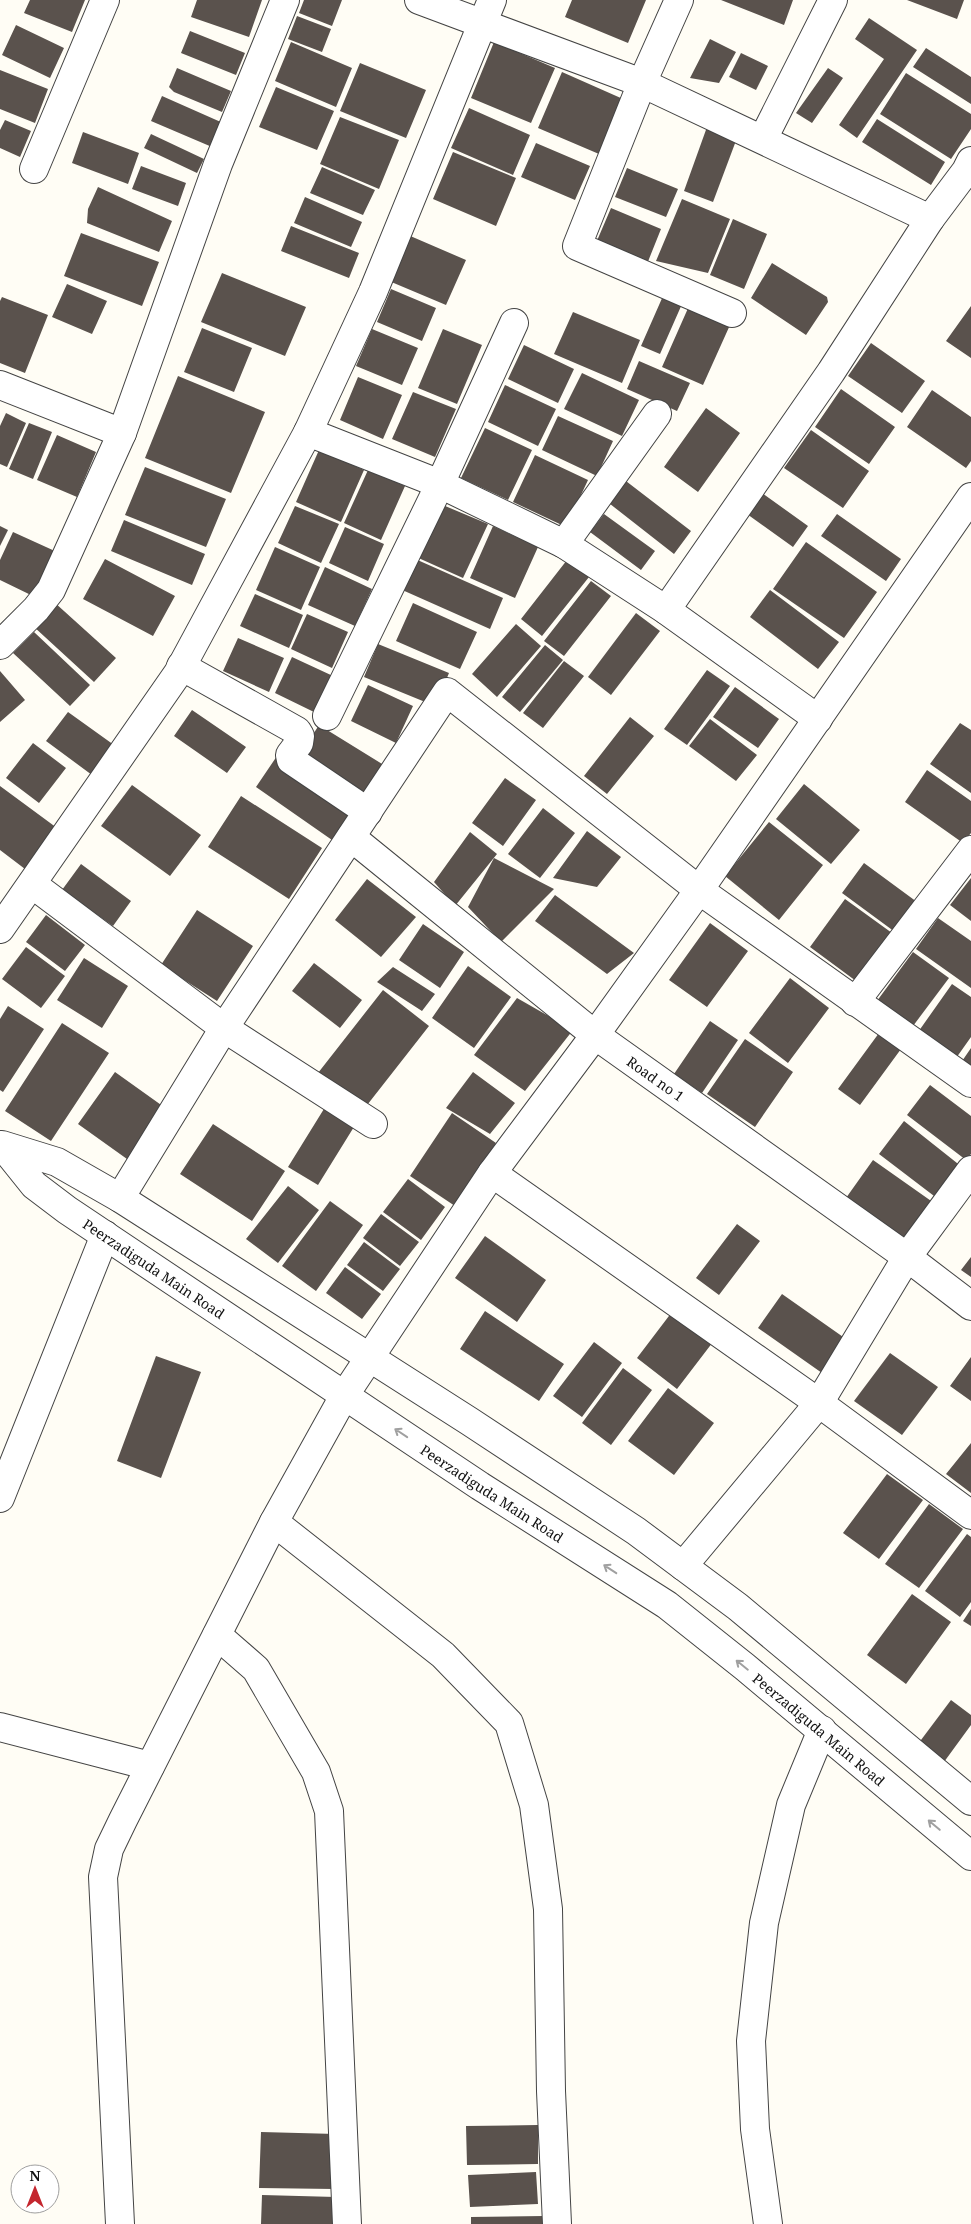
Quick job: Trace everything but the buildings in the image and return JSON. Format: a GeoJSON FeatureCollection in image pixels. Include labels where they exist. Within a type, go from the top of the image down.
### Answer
{"type":"FeatureCollection","features":[{"type":"Feature","properties":{"kind":"street"},"geometry":{"type":"LineString","coordinates":[[34,169],[106,0]]}},
{"type":"Feature","properties":{"kind":"street"},"geometry":{"type":"LineString","coordinates":[[0,645],[36,609],[51,590],[122,433],[218,164],[285,0]]}},
{"type":"Feature","properties":{"kind":"street"},"geometry":{"type":"LineString","coordinates":[[419,0],[642,83],[930,219]]}},
{"type":"Feature","properties":{"kind":"street"},"geometry":{"type":"LineString","coordinates":[[0,929],[182,666],[308,432],[373,292],[492,0]]}},
{"type":"Feature","properties":{"kind":"street"},"geometry":{"type":"LineString","coordinates":[[679,0],[642,83],[577,246],[732,313]]}},
{"type":"Feature","properties":{"kind":"street"},"geometry":{"type":"LineString","coordinates":[[763,139],[833,0]]}},
{"type":"Feature","properties":{"kind":"street"},"geometry":{"type":"LineString","coordinates":[[666,610],[831,372],[930,219],[969,169]]}},
{"type":"Feature","properties":{"kind":"street"},"geometry":{"type":"LineString","coordinates":[[326,716],[440,484],[514,323]]}},
{"type":"Feature","properties":{"kind":"street"},"geometry":{"type":"LineString","coordinates":[[0,385],[122,433]]}},
{"type":"Feature","properties":{"kind":"street"},"geometry":{"type":"LineString","coordinates":[[564,544],[657,414]]}},
{"type":"Feature","properties":{"kind":"street"},"geometry":{"type":"LineString","coordinates":[[308,432],[440,484],[564,544],[666,610],[818,719]]}},
{"type":"Feature","properties":{"kind":"street"},"geometry":{"type":"LineString","coordinates":[[120,2224],[103,1877],[109,1849],[274,1522],[344,1396],[492,1173],[595,1035],[699,890],[971,497]]}},
{"type":"Feature","properties":{"kind":"street"},"geometry":{"type":"LineString","coordinates":[[182,666],[297,731],[300,736],[290,755],[291,760],[368,812]]}},
{"type":"Feature","properties":{"kind":"street"},"geometry":{"type":"LineString","coordinates":[[120,1198],[224,1028],[448,692],[699,890],[971,1083]]}},
{"type":"Feature","properties":{"kind":"street","name":"Road no 1"},"geometry":{"type":"LineString","coordinates":[[351,837],[595,1035],[907,1257],[971,1306]]}},
{"type":"Feature","properties":{"kind":"street"},"geometry":{"type":"LineString","coordinates":[[855,1002],[971,850]]}},
{"type":"Feature","properties":{"kind":"street"},"geometry":{"type":"LineString","coordinates":[[32,884],[224,1028],[373,1124]]}},
{"type":"Feature","properties":{"kind":"street","name":"Peerzadiguda Main Road"},"geometry":{"type":"LineString","coordinates":[[1,1144],[57,1162],[120,1198],[636,1531],[738,1607],[971,1801]]}},
{"type":"Feature","properties":{"kind":"street","name":"Peerzadiguda Main Road"},"geometry":{"type":"LineString","coordinates":[[1,1144],[34,1185],[105,1235],[480,1486],[667,1605],[822,1730],[971,1856]]}},
{"type":"Feature","properties":{"kind":"street"},"geometry":{"type":"LineString","coordinates":[[683,1566],[819,1403],[907,1257],[971,1170]]}},
{"type":"Feature","properties":{"kind":"street"},"geometry":{"type":"LineString","coordinates":[[492,1173],[819,1403],[971,1515]]}},
{"type":"Feature","properties":{"kind":"street"},"geometry":{"type":"LineString","coordinates":[[0,1498],[105,1235]]}},
{"type":"Feature","properties":{"kind":"street"},"geometry":{"type":"LineString","coordinates":[[274,1522],[443,1655],[509,1723],[534,1805],[548,1909],[551,2091],[557,2224]]}},
{"type":"Feature","properties":{"kind":"street"},"geometry":{"type":"LineString","coordinates":[[217,1635],[256,1669],[316,1772],[329,1811],[347,2224]]}},
{"type":"Feature","properties":{"kind":"street"},"geometry":{"type":"LineString","coordinates":[[0,1727],[150,1766]]}},
{"type":"Feature","properties":{"kind":"street"},"geometry":{"type":"LineString","coordinates":[[768,2224],[755,2129],[751,2041],[764,1923],[791,1805],[822,1730]]}}]}
